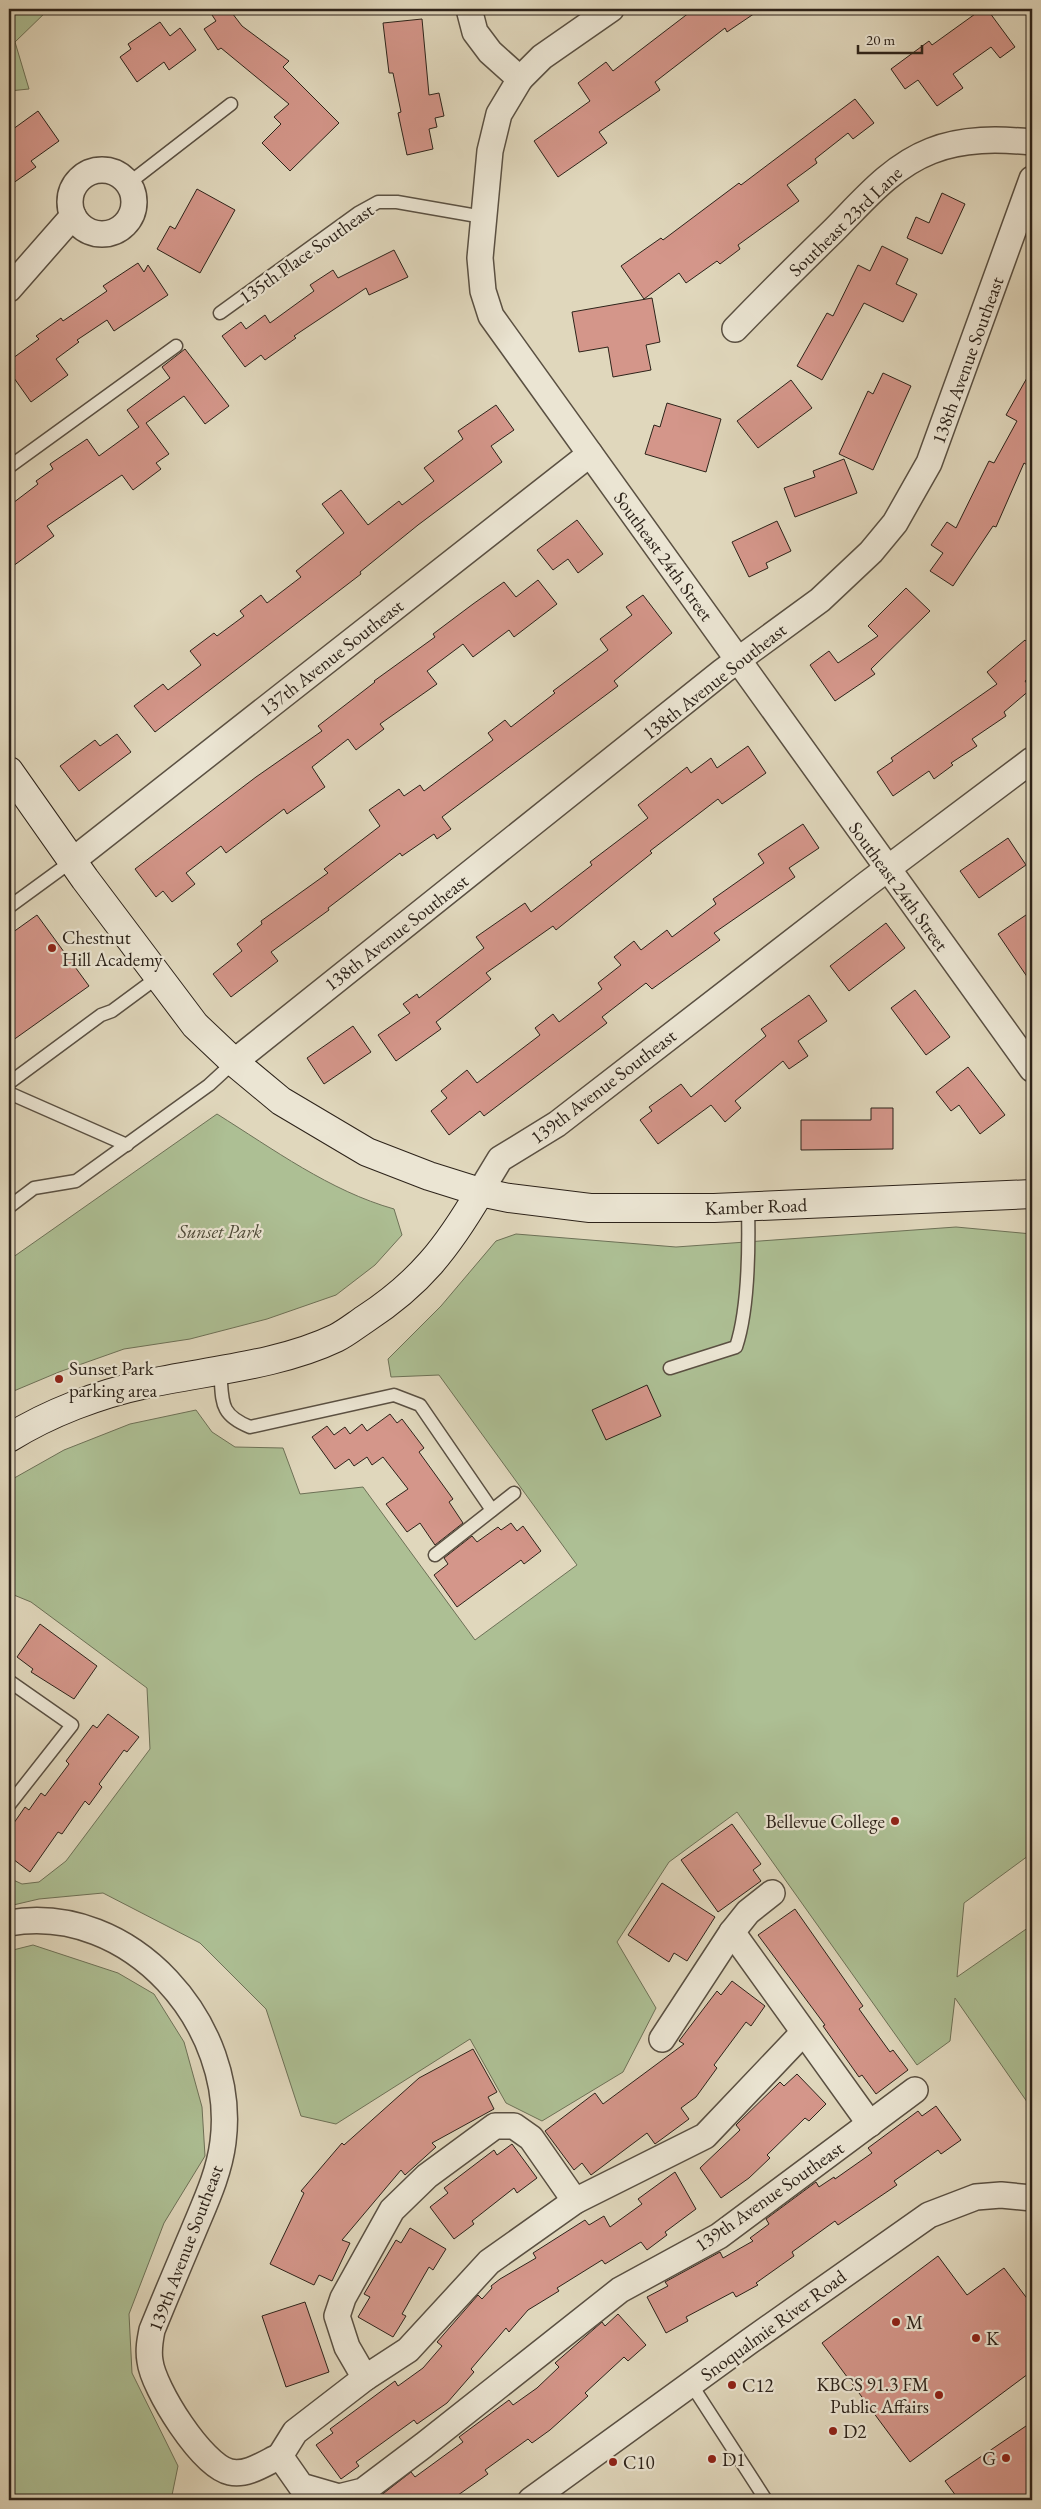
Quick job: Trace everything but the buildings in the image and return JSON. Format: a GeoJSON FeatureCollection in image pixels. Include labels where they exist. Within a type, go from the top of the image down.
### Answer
{"type":"FeatureCollection","features":[{"type":"Feature","properties":{"kind":"street"},"geometry":{"type":"LineString","coordinates":[[469,9],[474,32],[490,52],[520,79],[542,57],[611,9]]}},
{"type":"Feature","properties":{"kind":"street","name":"Southeast 24th Street"},"geometry":{"type":"LineString","coordinates":[[520,79],[499,114],[490,151],[482,217],[480,258],[483,291],[492,316],[740,659],[886,869],[1032,1069]]}},
{"type":"Feature","properties":{"kind":"street","name":"Southeast 23rd Lane"},"geometry":{"type":"LineString","coordinates":[[735,329],[882,182],[909,161],[932,150],[966,141],[1008,139],[1032,142]]}},
{"type":"Feature","properties":{"kind":"street"},"geometry":{"type":"LineString","coordinates":[[101,169],[112,171],[129,184],[134,193],[135,204],[130,219],[118,230],[109,234],[88,231],[72,216],[70,195],[74,185],[86,174],[101,169]]}},
{"type":"Feature","properties":{"kind":"street","name":"138th Avenue Southeast"},"geometry":{"type":"LineString","coordinates":[[234,1062],[740,659],[820,600],[848,576],[895,523],[914,493],[929,463],[1032,179]]}},
{"type":"Feature","properties":{"kind":"street"},"geometry":{"type":"LineString","coordinates":[[9,289],[72,216]]}},
{"type":"Feature","properties":{"kind":"street","name":"137th Avenue Southeast"},"geometry":{"type":"LineString","coordinates":[[72,861],[590,454]]}},
{"type":"Feature","properties":{"kind":"street","name":"139th Avenue Southeast"},"geometry":{"type":"LineString","coordinates":[[9,1438],[59,1413],[97,1398],[144,1384],[220,1370],[307,1350],[338,1337],[407,1289],[433,1264],[457,1232],[500,1159],[557,1124],[886,869],[1032,760]]}},
{"type":"Feature","properties":{"kind":"street","name":"Kamber Road"},"geometry":{"type":"LineString","coordinates":[[9,771],[72,861],[195,1025],[234,1062],[281,1101],[367,1152],[430,1176],[480,1192],[509,1198],[590,1208],[748,1207],[1032,1194]]}},
{"type":"Feature","properties":{"kind":"street"},"geometry":{"type":"LineString","coordinates":[[662,2039],[732,1932],[748,1912],[772,1894]]}},
{"type":"Feature","properties":{"kind":"street","name":"139th Avenue Southeast"},"geometry":{"type":"LineString","coordinates":[[9,1923],[48,1920],[87,1929],[126,1945],[149,1963],[170,1985],[190,2010],[203,2032],[222,2087],[225,2109],[223,2143],[208,2196],[152,2330],[149,2343],[150,2362],[161,2391],[194,2444],[208,2460],[220,2469],[231,2472],[245,2472],[280,2456],[301,2486],[338,2497],[363,2490],[424,2445],[620,2290],[719,2236],[915,2090]]}},
{"type":"Feature","properties":{"kind":"street"},"geometry":{"type":"LineString","coordinates":[[732,1932],[870,2124]]}},
{"type":"Feature","properties":{"kind":"street"},"geometry":{"type":"LineString","coordinates":[[280,2456],[295,2432],[366,2378],[408,2350],[489,2262],[575,2201],[705,2136],[803,2033]]}},
{"type":"Feature","properties":{"kind":"street"},"geometry":{"type":"LineString","coordinates":[[366,2378],[347,2347],[337,2316],[343,2298],[392,2210],[427,2176],[495,2126],[514,2126],[531,2138],[575,2201]]}},
{"type":"Feature","properties":{"kind":"street","name":"Snoqualmie River Road"},"geometry":{"type":"LineString","coordinates":[[531,2500],[929,2215],[976,2197],[1001,2195],[1032,2198]]}},
{"type":"Feature","properties":{"kind":"lane"},"geometry":{"type":"LineString","coordinates":[[129,184],[232,104]]}},
{"type":"Feature","properties":{"kind":"lane","name":"135th Place Southeast"},"geometry":{"type":"LineString","coordinates":[[220,313],[358,213],[378,202],[397,202],[482,217]]}},
{"type":"Feature","properties":{"kind":"lane"},"geometry":{"type":"LineString","coordinates":[[9,467],[176,346]]}},
{"type":"Feature","properties":{"kind":"lane"},"geometry":{"type":"LineString","coordinates":[[9,907],[72,861]]}},
{"type":"Feature","properties":{"kind":"lane"},"geometry":{"type":"LineString","coordinates":[[9,1083],[101,1015],[112,1011],[158,977]]}},
{"type":"Feature","properties":{"kind":"lane"},"geometry":{"type":"LineString","coordinates":[[9,1207],[34,1188],[76,1181],[208,1084],[234,1062]]}},
{"type":"Feature","properties":{"kind":"lane"},"geometry":{"type":"LineString","coordinates":[[9,1093],[127,1145]]}},
{"type":"Feature","properties":{"kind":"lane"},"geometry":{"type":"LineString","coordinates":[[670,1368],[736,1347],[741,1332],[749,1255],[748,1207]]}},
{"type":"Feature","properties":{"kind":"lane"},"geometry":{"type":"LineString","coordinates":[[220,1370],[223,1406],[233,1420],[250,1427],[394,1395],[420,1405],[492,1510]]}},
{"type":"Feature","properties":{"kind":"lane"},"geometry":{"type":"LineString","coordinates":[[434,1555],[514,1493]]}},
{"type":"Feature","properties":{"kind":"lane"},"geometry":{"type":"LineString","coordinates":[[9,1681],[72,1725],[9,1805]]}},
{"type":"Feature","properties":{"kind":"lane"},"geometry":{"type":"LineString","coordinates":[[691,2384],[766,2500]]}},
{"type":"Feature","properties":{"kind":"green space"},"geometry":{"type":"Polygon","coordinates":[[[9,9],[49,9],[15,42],[29,89],[9,91],[9,9]]]}},
{"type":"Feature","properties":{"kind":"green space","name":"Sunset Park"},"geometry":{"type":"Polygon","coordinates":[[[217,1114],[281,1155],[325,1180],[370,1201],[394,1209],[402,1235],[375,1265],[336,1295],[267,1319],[190,1339],[124,1349],[59,1372],[9,1393],[9,1260],[217,1114]]]}},
{"type":"Feature","properties":{"kind":"green space"},"geometry":{"type":"Polygon","coordinates":[[[956,1227],[1032,1234],[1032,1853],[964,1903],[957,1977],[1032,1925],[1032,2109],[955,1998],[950,2041],[917,2065],[737,1812],[669,1862],[617,1942],[656,2008],[623,2072],[542,2121],[506,2103],[470,2039],[336,2124],[301,2116],[266,2009],[200,1943],[103,1893],[39,1899],[9,1906],[9,1878],[22,1884],[39,1882],[66,1861],[150,1749],[147,1688],[31,1602],[9,1593],[9,1481],[64,1450],[130,1424],[196,1410],[212,1432],[235,1447],[283,1448],[300,1494],[363,1487],[475,1640],[577,1565],[439,1375],[391,1377],[388,1359],[441,1306],[496,1241],[516,1234],[676,1247],[956,1227]]]}},
{"type":"Feature","properties":{"kind":"green space"},"geometry":{"type":"Polygon","coordinates":[[[33,1945],[118,1973],[154,1994],[184,2042],[202,2107],[205,2156],[164,2223],[129,2314],[132,2373],[178,2466],[171,2500],[9,2500],[9,1951],[33,1945]]]}},
{"type":"Feature","properties":{"kind":"place","name":"Chestnut Hill Academy"},"geometry":{"type":"Point","coordinates":[52,948]}},
{"type":"Feature","properties":{"kind":"place","name":"Sunset Park parking area"},"geometry":{"type":"Point","coordinates":[59,1379]}},
{"type":"Feature","properties":{"kind":"place","name":"Bellevue College"},"geometry":{"type":"Point","coordinates":[895,1821]}},
{"type":"Feature","properties":{"kind":"place","name":"M"},"geometry":{"type":"Point","coordinates":[896,2322]}},
{"type":"Feature","properties":{"kind":"place","name":"K"},"geometry":{"type":"Point","coordinates":[976,2338]}},
{"type":"Feature","properties":{"kind":"place","name":"C12"},"geometry":{"type":"Point","coordinates":[732,2385]}},
{"type":"Feature","properties":{"kind":"place","name":"KBCS 91.3 FM Public Affairs"},"geometry":{"type":"Point","coordinates":[939,2395]}},
{"type":"Feature","properties":{"kind":"place","name":"D2"},"geometry":{"type":"Point","coordinates":[833,2431]}},
{"type":"Feature","properties":{"kind":"place","name":"G"},"geometry":{"type":"Point","coordinates":[1006,2458]}},
{"type":"Feature","properties":{"kind":"place","name":"D1"},"geometry":{"type":"Point","coordinates":[712,2459]}},
{"type":"Feature","properties":{"kind":"place","name":"C10"},"geometry":{"type":"Point","coordinates":[613,2462]}}]}
